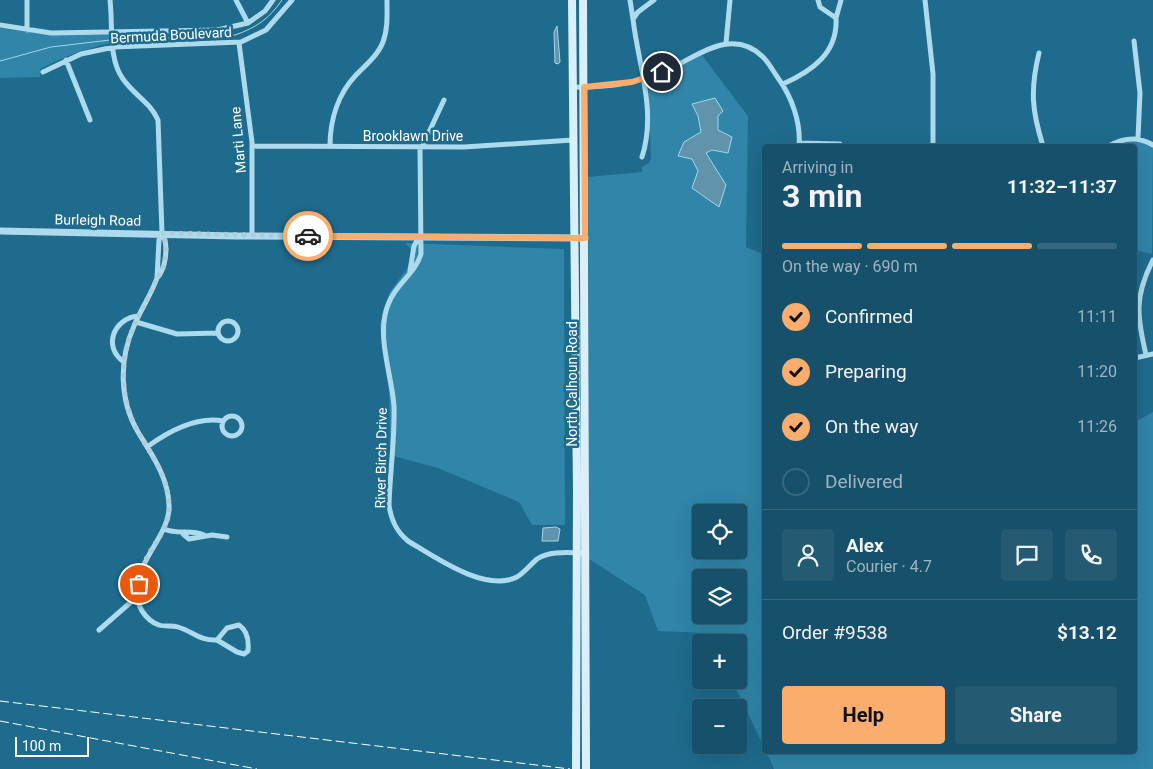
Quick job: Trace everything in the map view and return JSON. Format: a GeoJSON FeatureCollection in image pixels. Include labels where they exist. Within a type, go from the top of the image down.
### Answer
{"type":"FeatureCollection","features":[{"type":"Feature","properties":{"kind":"main road","name":"North Calhoun Road"},"geometry":{"type":"LineString","coordinates":[[572,0],[576,769]]}},
{"type":"Feature","properties":{"kind":"main road","name":"North Calhoun Road"},"geometry":{"type":"LineString","coordinates":[[583,0],[586,769]]}},
{"type":"Feature","properties":{"kind":"street"},"geometry":{"type":"LineString","coordinates":[[26,30],[27,0]]}},
{"type":"Feature","properties":{"kind":"street"},"geometry":{"type":"LineString","coordinates":[[110,0],[114,45],[122,78],[149,104],[158,120],[162,233],[165,238],[165,255],[161,274],[157,278],[138,316],[124,362],[123,378],[127,404],[137,430],[159,466],[167,493],[169,514],[164,529],[142,567],[138,595],[140,607],[152,622],[160,626],[177,627],[204,640],[217,640],[244,654],[248,651],[248,636],[239,625],[227,628],[217,640]]}},
{"type":"Feature","properties":{"kind":"street"},"geometry":{"type":"LineString","coordinates":[[236,0],[248,23]]}},
{"type":"Feature","properties":{"kind":"street","name":"Bermuda Boulevard"},"geometry":{"type":"LineString","coordinates":[[0,25],[51,33],[113,34],[217,30],[248,23],[264,11],[273,0]]}},
{"type":"Feature","properties":{"kind":"street","name":"Bermuda Boulevard"},"geometry":{"type":"LineString","coordinates":[[43,72],[66,60],[114,45],[239,43],[266,30],[292,0]]}},
{"type":"Feature","properties":{"kind":"street"},"geometry":{"type":"LineString","coordinates":[[330,146],[333,119],[339,100],[349,84],[382,44],[387,24],[387,0]]}},
{"type":"Feature","properties":{"kind":"street"},"geometry":{"type":"LineString","coordinates":[[630,0],[644,79],[647,117],[642,156]]}},
{"type":"Feature","properties":{"kind":"street"},"geometry":{"type":"LineString","coordinates":[[633,19],[638,12],[654,0]]}},
{"type":"Feature","properties":{"kind":"street"},"geometry":{"type":"LineString","coordinates":[[726,43],[730,0]]}},
{"type":"Feature","properties":{"kind":"street"},"geometry":{"type":"LineString","coordinates":[[818,0],[820,6],[836,18]]}},
{"type":"Feature","properties":{"kind":"street"},"geometry":{"type":"LineString","coordinates":[[783,84],[824,58],[835,39],[836,18],[840,0]]}},
{"type":"Feature","properties":{"kind":"street"},"geometry":{"type":"LineString","coordinates":[[925,0],[933,74],[933,144]]}},
{"type":"Feature","properties":{"kind":"street"},"geometry":{"type":"LineString","coordinates":[[1134,41],[1140,93],[1138,138]]}},
{"type":"Feature","properties":{"kind":"street","name":"Marti Lane"},"geometry":{"type":"LineString","coordinates":[[239,43],[253,146],[252,236]]}},
{"type":"Feature","properties":{"kind":"street"},"geometry":{"type":"LineString","coordinates":[[573,87],[610,86],[644,79],[682,63],[712,46],[726,43],[739,44],[757,52],[783,84],[794,109],[799,144]]}},
{"type":"Feature","properties":{"kind":"street"},"geometry":{"type":"LineString","coordinates":[[1039,54],[1032,95],[1034,116],[1042,144]]}},
{"type":"Feature","properties":{"kind":"street"},"geometry":{"type":"LineString","coordinates":[[66,60],[90,120]]}},
{"type":"Feature","properties":{"kind":"street"},"geometry":{"type":"LineString","coordinates":[[421,147],[444,100]]}},
{"type":"Feature","properties":{"kind":"street"},"geometry":{"type":"LineString","coordinates":[[1113,144],[1138,138],[1153,145]]}},
{"type":"Feature","properties":{"kind":"street","name":"Brooklawn Drive"},"geometry":{"type":"LineString","coordinates":[[253,146],[481,147],[573,140]]}},
{"type":"Feature","properties":{"kind":"street","name":"River Birch Drive"},"geometry":{"type":"LineString","coordinates":[[421,147],[419,237],[422,245],[421,254],[418,262],[392,294],[384,319],[384,340],[394,408],[389,504],[396,528],[408,541],[469,575],[491,582],[516,577],[537,559],[548,554],[586,553]]}},
{"type":"Feature","properties":{"kind":"street","name":"Burleigh Road"},"geometry":{"type":"LineString","coordinates":[[0,231],[252,236],[585,238]]}},
{"type":"Feature","properties":{"kind":"street"},"geometry":{"type":"LineString","coordinates":[[1146,355],[1139,322],[1138,303],[1141,285],[1153,260]]}},
{"type":"Feature","properties":{"kind":"street"},"geometry":{"type":"LineString","coordinates":[[124,362],[114,352],[112,339],[114,332],[123,320],[138,316]]}},
{"type":"Feature","properties":{"kind":"street"},"geometry":{"type":"LineString","coordinates":[[136,322],[177,334],[218,333]]}},
{"type":"Feature","properties":{"kind":"street"},"geometry":{"type":"LineString","coordinates":[[224,322],[231,322],[238,329],[236,338],[230,341],[224,340],[218,333],[219,326],[224,322]]}},
{"type":"Feature","properties":{"kind":"street"},"geometry":{"type":"LineString","coordinates":[[1137,357],[1153,354]]}},
{"type":"Feature","properties":{"kind":"street"},"geometry":{"type":"LineString","coordinates":[[147,447],[163,436],[184,426],[210,420],[223,421],[230,416],[237,416],[242,424],[242,430],[236,435],[226,434],[222,428],[223,421]]}},
{"type":"Feature","properties":{"kind":"street"},"geometry":{"type":"LineString","coordinates":[[164,529],[183,534],[189,539],[204,535],[227,537]]}},
{"type":"Feature","properties":{"kind":"street"},"geometry":{"type":"LineString","coordinates":[[100,630],[138,595]]}},
{"type":"Feature","properties":{"kind":"shaded area"},"geometry":{"type":"Polygon","coordinates":[[[557,26],[560,62],[558,64],[555,63],[554,32],[557,26]]]}},
{"type":"Feature","properties":{"kind":"shaded area"},"geometry":{"type":"Polygon","coordinates":[[[0,28],[44,34],[109,34],[110,43],[74,54],[40,69],[40,77],[0,78],[0,28]]]}},
{"type":"Feature","properties":{"kind":"shaded area"},"geometry":{"type":"Polygon","coordinates":[[[701,54],[748,116],[746,247],[762,254],[762,743],[747,711],[747,699],[741,699],[736,689],[747,689],[747,634],[658,631],[645,595],[589,559],[588,177],[642,172],[642,167],[649,163],[651,159],[648,82],[701,54]]]}},
{"type":"Feature","properties":{"kind":"shaded area"},"geometry":{"type":"Polygon","coordinates":[[[715,98],[723,111],[718,116],[718,130],[732,137],[728,153],[712,150],[706,153],[726,185],[719,207],[692,188],[698,171],[692,159],[678,156],[684,142],[701,132],[698,116],[692,104],[715,98]]]}},
{"type":"Feature","properties":{"kind":"shaded area"},"geometry":{"type":"Polygon","coordinates":[[[1138,140],[1153,147],[1152,254],[1137,250],[1137,144],[1122,144],[1138,140]]]}},
{"type":"Feature","properties":{"kind":"shaded area"},"geometry":{"type":"Polygon","coordinates":[[[405,243],[564,249],[565,525],[532,525],[519,502],[438,468],[390,455],[389,394],[380,325],[389,293],[406,270],[410,261],[411,249],[405,243]]]}},
{"type":"Feature","properties":{"kind":"shaded area"},"geometry":{"type":"Polygon","coordinates":[[[1153,412],[1153,769],[774,769],[767,754],[1137,754],[1137,421],[1153,412]]]}},
{"type":"Feature","properties":{"kind":"shaded area"},"geometry":{"type":"Polygon","coordinates":[[[556,527],[560,529],[558,541],[542,541],[543,528],[556,527]]]}},
{"type":"Feature","properties":{"kind":"waterway"},"geometry":{"type":"LineString","coordinates":[[114,40],[235,35],[262,22],[282,0]]}},
{"type":"Feature","properties":{"kind":"waterway"},"geometry":{"type":"LineString","coordinates":[[0,61],[51,47],[110,40]]}},
{"type":"Feature","properties":{"kind":"railway"},"geometry":{"type":"LineString","coordinates":[[0,701],[570,769]]}},
{"type":"Feature","properties":{"kind":"railway"},"geometry":{"type":"LineString","coordinates":[[0,721],[257,769]]}},
{"type":"Feature","properties":{"kind":"way so far"},"geometry":{"type":"LineString","coordinates":[[139,584],[140,574],[146,558],[167,523],[169,504],[164,479],[159,466],[131,417],[125,392],[123,368],[127,345],[134,326],[157,278],[161,274],[166,244],[162,233],[308,236]]}},
{"type":"Feature","properties":{"kind":"route"},"geometry":{"type":"LineString","coordinates":[[308,236],[585,238],[584,87],[610,86],[632,82],[662,72]]}}]}
